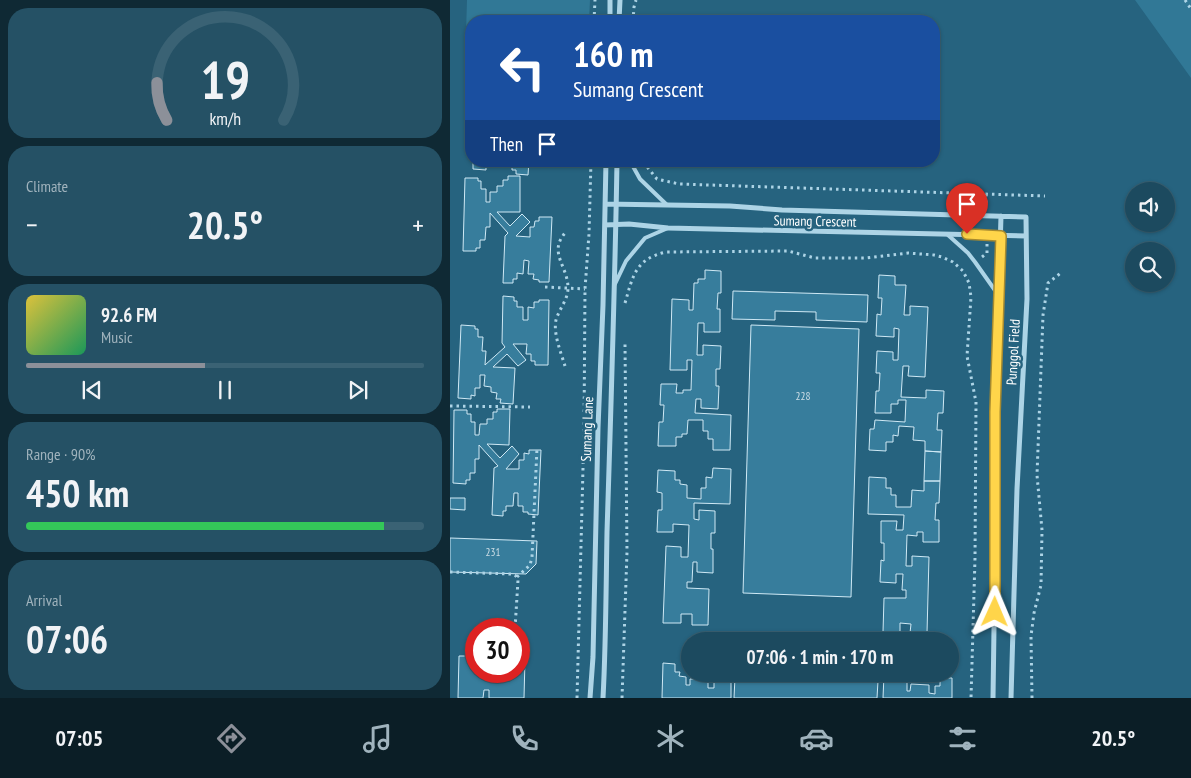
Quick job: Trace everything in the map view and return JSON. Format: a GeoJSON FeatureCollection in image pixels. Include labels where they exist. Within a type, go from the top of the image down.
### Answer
{"type":"FeatureCollection","features":[{"type":"Feature","properties":{"kind":"street"},"geometry":{"type":"LineString","coordinates":[[610,0],[610,15]]}},
{"type":"Feature","properties":{"kind":"street"},"geometry":{"type":"LineString","coordinates":[[619,15],[620,0]]}},
{"type":"Feature","properties":{"kind":"street","name":"Sumang Lane"},"geometry":{"type":"LineString","coordinates":[[590,698],[593,657],[606,167]]}},
{"type":"Feature","properties":{"kind":"street","name":"Sumang Lane"},"geometry":{"type":"LineString","coordinates":[[603,698],[617,167]]}},
{"type":"Feature","properties":{"kind":"street","name":"Sumang Crescent"},"geometry":{"type":"LineString","coordinates":[[605,204],[730,206],[782,210],[1026,217]]}},
{"type":"Feature","properties":{"kind":"street","name":"Punggol Field"},"geometry":{"type":"LineString","coordinates":[[994,698],[995,412],[1001,216]]}},
{"type":"Feature","properties":{"kind":"street","name":"Punggol Field"},"geometry":{"type":"LineString","coordinates":[[1012,698],[1017,489],[1027,299],[1026,217]]}},
{"type":"Feature","properties":{"kind":"street","name":"Sumang Crescent"},"geometry":{"type":"LineString","coordinates":[[605,225],[835,233],[1026,236]]}},
{"type":"Feature","properties":{"kind":"lane"},"geometry":{"type":"LineString","coordinates":[[633,167],[640,179],[667,205]]}},
{"type":"Feature","properties":{"kind":"lane"},"geometry":{"type":"LineString","coordinates":[[615,284],[626,261],[645,238],[668,228]]}},
{"type":"Feature","properties":{"kind":"lane"},"geometry":{"type":"LineString","coordinates":[[948,234],[976,262],[999,296]]}},
{"type":"Feature","properties":{"kind":"path"},"geometry":{"type":"LineString","coordinates":[[594,15],[595,0]]}},
{"type":"Feature","properties":{"kind":"path"},"geometry":{"type":"LineString","coordinates":[[634,15],[636,0]]}},
{"type":"Feature","properties":{"kind":"path"},"geometry":{"type":"LineString","coordinates":[[1185,0],[1191,8]]}},
{"type":"Feature","properties":{"kind":"path"},"geometry":{"type":"LineString","coordinates":[[577,698],[584,430],[585,289],[591,167]]}},
{"type":"Feature","properties":{"kind":"path"},"geometry":{"type":"LineString","coordinates":[[648,167],[657,179],[678,184],[1045,196]]}},
{"type":"Feature","properties":{"kind":"path"},"geometry":{"type":"LineString","coordinates":[[564,366],[558,343],[556,321],[566,299],[568,288],[566,275],[558,254],[559,240],[565,234]]}},
{"type":"Feature","properties":{"kind":"path"},"geometry":{"type":"LineString","coordinates":[[625,304],[637,269],[647,258],[666,252],[788,251],[815,258],[865,258],[908,253],[934,255],[953,262],[963,271],[969,283],[971,297],[967,356],[976,402],[975,558],[971,698]]}},
{"type":"Feature","properties":{"kind":"path"},"geometry":{"type":"LineString","coordinates":[[1032,698],[1031,636],[1034,613],[1041,586],[1042,557],[1042,530],[1037,475],[1043,315],[1048,283],[1062,272]]}},
{"type":"Feature","properties":{"kind":"path"},"geometry":{"type":"LineString","coordinates":[[545,288],[585,289]]}},
{"type":"Feature","properties":{"kind":"path"},"geometry":{"type":"LineString","coordinates":[[622,698],[627,552],[625,344]]}},
{"type":"Feature","properties":{"kind":"path"},"geometry":{"type":"LineString","coordinates":[[450,406],[530,408]]}},
{"type":"Feature","properties":{"kind":"path"},"geometry":{"type":"LineString","coordinates":[[517,577],[530,565],[532,557],[536,448]]}},
{"type":"Feature","properties":{"kind":"path"},"geometry":{"type":"LineString","coordinates":[[450,572],[512,574],[517,577]]}},
{"type":"Feature","properties":{"kind":"path"},"geometry":{"type":"LineString","coordinates":[[516,618],[517,577]]}},
{"type":"Feature","properties":{"kind":"shaded area"},"geometry":{"type":"Polygon","coordinates":[[[467,0],[590,0],[589,15],[467,15],[467,0]]]}},
{"type":"Feature","properties":{"kind":"shaded area"},"geometry":{"type":"Polygon","coordinates":[[[1135,0],[1191,0],[1191,78],[1135,0]]]}},
{"type":"Feature","properties":{"kind":"building"},"geometry":{"type":"Polygon","coordinates":[[[473,167],[486,167],[486,170],[473,169],[473,167]]]}},
{"type":"Feature","properties":{"kind":"building"},"geometry":{"type":"Polygon","coordinates":[[[512,167],[529,167],[528,175],[516,174],[516,170],[512,170],[512,167]]]}},
{"type":"Feature","properties":{"kind":"building"},"geometry":{"type":"Polygon","coordinates":[[[508,176],[520,176],[520,212],[497,212],[510,226],[522,214],[530,222],[516,236],[530,237],[530,227],[534,227],[535,221],[539,221],[539,217],[552,217],[549,282],[539,282],[539,280],[533,279],[534,274],[528,274],[529,261],[524,260],[523,274],[517,273],[517,279],[513,279],[513,283],[503,283],[505,236],[508,233],[490,213],[490,227],[486,227],[485,240],[480,240],[480,248],[476,248],[476,251],[463,251],[465,178],[478,178],[478,181],[481,181],[481,189],[486,189],[486,202],[490,202],[490,192],[497,192],[497,186],[503,186],[503,180],[508,180],[508,176]]]}},
{"type":"Feature","properties":{"kind":"building"},"geometry":{"type":"Polygon","coordinates":[[[705,270],[721,271],[721,293],[718,293],[717,309],[720,309],[720,332],[704,332],[704,323],[698,323],[697,355],[703,355],[703,345],[721,346],[720,369],[716,369],[716,386],[719,386],[718,409],[701,408],[701,399],[696,399],[695,413],[731,415],[730,450],[713,450],[713,439],[708,439],[708,431],[703,431],[703,420],[688,420],[687,434],[682,434],[682,437],[676,437],[676,446],[658,446],[659,422],[663,422],[664,405],[660,405],[661,384],[677,384],[676,393],[683,393],[683,390],[691,390],[692,360],[687,360],[687,370],[670,370],[672,299],[689,300],[689,310],[693,310],[694,283],[698,283],[698,279],[705,279],[705,270]]]}},
{"type":"Feature","properties":{"kind":"building"},"geometry":{"type":"Polygon","coordinates":[[[879,275],[895,276],[895,285],[906,285],[904,315],[910,315],[910,306],[928,307],[925,377],[908,376],[909,366],[903,366],[901,397],[926,398],[926,390],[944,391],[943,413],[938,413],[937,430],[942,430],[941,452],[925,451],[925,441],[913,440],[914,427],[899,426],[898,436],[893,435],[893,442],[886,442],[886,451],[869,450],[870,429],[874,429],[875,420],[905,422],[906,400],[898,400],[898,404],[891,404],[891,413],[875,413],[876,391],[879,391],[880,373],[876,373],[877,351],[893,352],[893,360],[898,360],[899,329],[894,328],[894,337],[876,336],[877,314],[881,315],[882,298],[878,298],[879,275]]]}},
{"type":"Feature","properties":{"kind":"building"},"geometry":{"type":"Polygon","coordinates":[[[733,291],[868,295],[867,322],[816,320],[816,312],[775,311],[775,320],[732,319],[733,291]]]}},
{"type":"Feature","properties":{"kind":"building"},"geometry":{"type":"Polygon","coordinates":[[[503,296],[514,297],[514,301],[517,301],[517,307],[523,307],[523,320],[528,320],[528,307],[534,308],[534,302],[549,300],[548,365],[535,365],[535,361],[531,361],[531,354],[526,354],[527,344],[513,344],[526,360],[518,366],[507,354],[493,367],[515,368],[513,404],[500,403],[501,399],[496,399],[497,393],[491,392],[491,387],[484,386],[485,375],[480,375],[480,388],[475,388],[475,396],[471,395],[471,399],[458,398],[461,325],[475,326],[475,329],[478,329],[478,337],[483,337],[482,351],[486,351],[485,365],[505,347],[502,343],[503,296]]]}},
{"type":"Feature","properties":{"kind":"building"},"geometry":{"type":"Polygon","coordinates":[[[751,325],[859,329],[851,597],[743,593],[751,325]]]}},
{"type":"Feature","properties":{"kind":"building"},"geometry":{"type":"Polygon","coordinates":[[[497,409],[510,409],[509,445],[487,444],[500,458],[512,446],[519,454],[506,469],[519,469],[519,460],[524,460],[524,453],[529,454],[529,450],[541,450],[538,515],[523,512],[523,506],[518,506],[518,493],[514,493],[513,506],[506,506],[503,516],[492,515],[494,468],[498,466],[479,445],[479,459],[475,459],[475,473],[470,473],[470,480],[466,480],[466,484],[453,483],[454,410],[467,410],[467,414],[471,414],[471,422],[475,422],[475,435],[479,435],[480,424],[487,424],[487,419],[493,419],[493,412],[497,412],[497,409]]]}},
{"type":"Feature","properties":{"kind":"building"},"geometry":{"type":"Polygon","coordinates":[[[925,451],[941,452],[940,481],[924,481],[925,451]]]}},
{"type":"Feature","properties":{"kind":"building"},"geometry":{"type":"Polygon","coordinates":[[[713,468],[731,469],[730,504],[694,503],[694,519],[699,520],[699,510],[715,511],[715,533],[711,533],[713,573],[697,572],[697,562],[693,562],[692,582],[687,582],[687,588],[709,589],[708,625],[692,625],[692,614],[681,614],[681,623],[663,623],[666,546],[681,547],[681,557],[688,557],[689,525],[673,524],[673,532],[657,532],[658,510],[662,510],[662,493],[657,492],[658,470],[675,471],[675,480],[680,480],[680,484],[687,485],[687,498],[701,499],[701,488],[706,488],[706,477],[712,478],[713,468]]]}},
{"type":"Feature","properties":{"kind":"building"},"geometry":{"type":"Polygon","coordinates":[[[869,477],[886,478],[886,488],[891,488],[891,495],[896,495],[896,507],[911,507],[912,490],[924,491],[924,481],[940,481],[939,503],[936,503],[935,520],[939,520],[939,542],[923,542],[923,532],[917,532],[917,536],[907,535],[906,566],[912,566],[912,556],[929,557],[927,632],[910,632],[911,624],[900,623],[900,632],[883,632],[884,598],[906,598],[906,590],[902,590],[903,574],[896,574],[896,583],[880,582],[881,560],[884,561],[884,543],[881,543],[881,521],[897,521],[896,530],[903,530],[904,515],[868,514],[869,477]]]}},
{"type":"Feature","properties":{"kind":"building"},"geometry":{"type":"Polygon","coordinates":[[[450,498],[465,498],[465,510],[450,509],[450,498]]]}},
{"type":"Feature","properties":{"kind":"building"},"geometry":{"type":"Polygon","coordinates":[[[450,538],[537,541],[536,564],[526,574],[450,572],[450,538]]]}},
{"type":"Feature","properties":{"kind":"building"},"geometry":{"type":"Polygon","coordinates":[[[459,656],[465,656],[465,683],[524,683],[524,698],[489,698],[489,690],[484,690],[483,698],[458,698],[459,656]]]}},
{"type":"Feature","properties":{"kind":"building"},"geometry":{"type":"Polygon","coordinates":[[[663,663],[675,664],[675,672],[680,672],[681,682],[686,682],[686,685],[690,685],[690,682],[708,682],[708,688],[714,688],[714,682],[731,682],[731,698],[662,698],[663,663]]]}},
{"type":"Feature","properties":{"kind":"building"},"geometry":{"type":"Polygon","coordinates":[[[735,682],[878,682],[877,698],[734,698],[735,682]]]}},
{"type":"Feature","properties":{"kind":"building"},"geometry":{"type":"Polygon","coordinates":[[[884,682],[907,682],[907,691],[910,691],[911,684],[929,685],[929,693],[935,694],[935,686],[940,686],[940,682],[952,682],[952,698],[883,698],[884,682]]]}},
{"type":"Feature","properties":{"kind":"route"},"geometry":{"type":"LineString","coordinates":[[967,234],[1001,236],[995,412],[995,612]]}}]}
